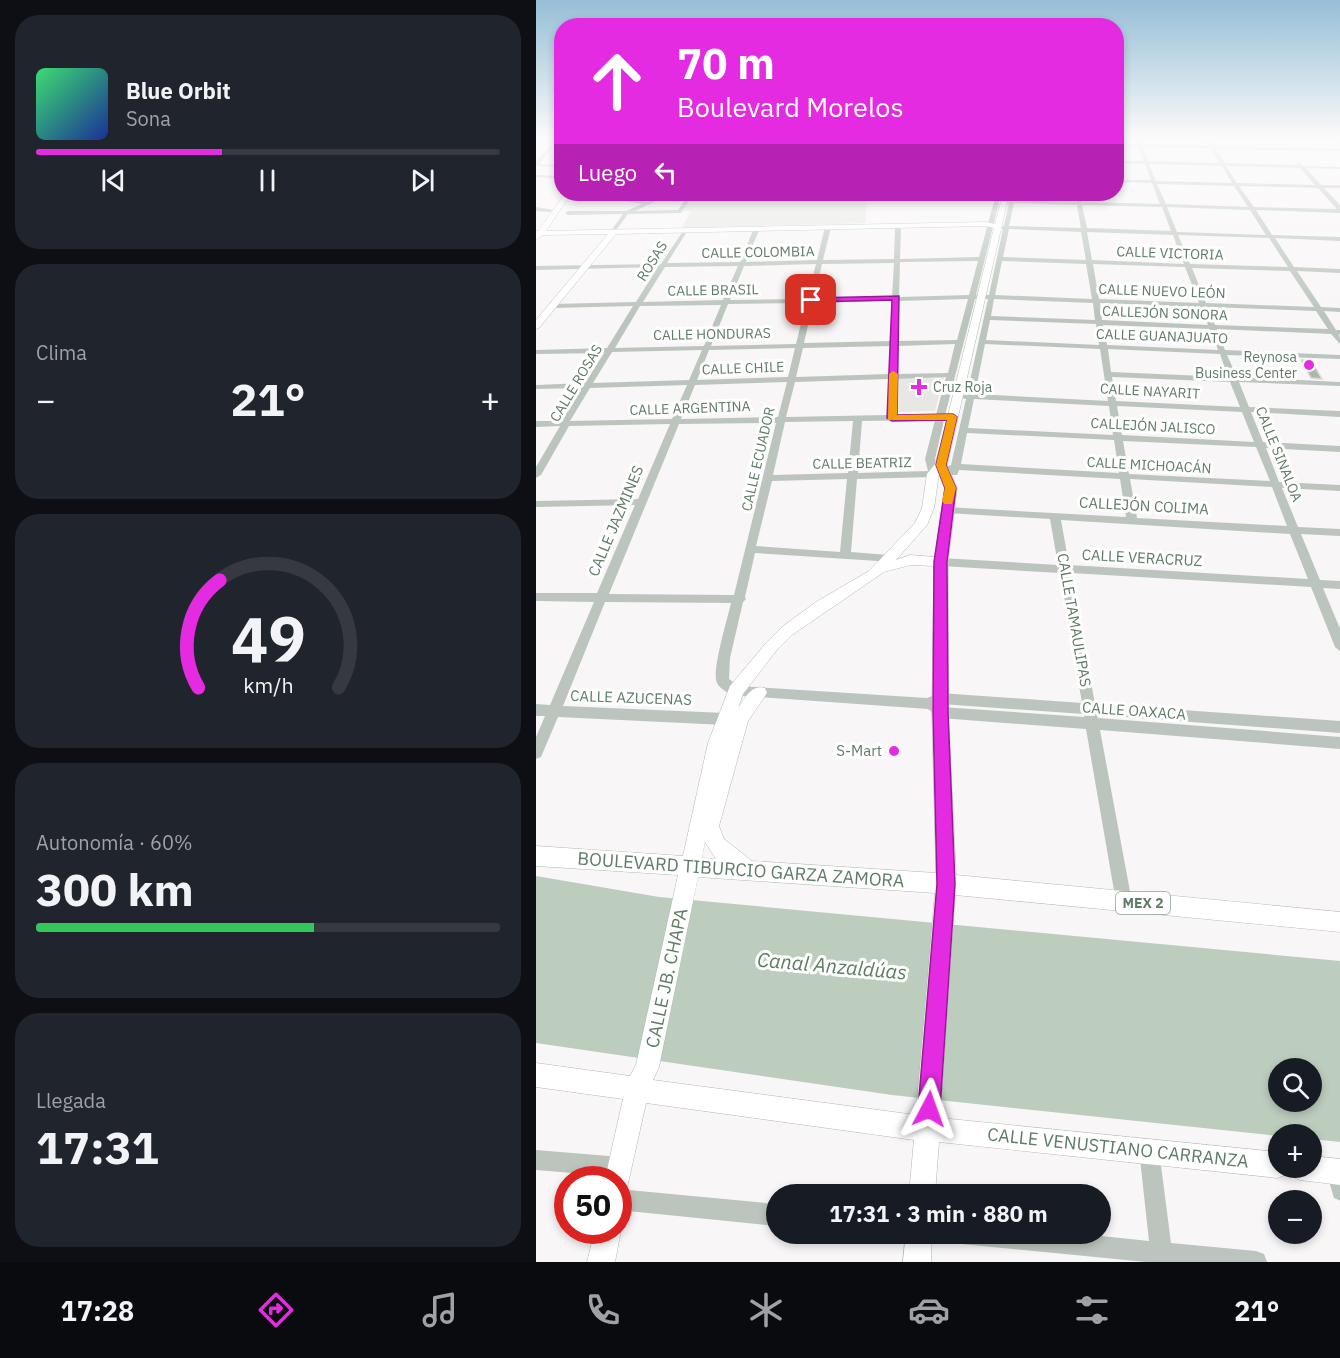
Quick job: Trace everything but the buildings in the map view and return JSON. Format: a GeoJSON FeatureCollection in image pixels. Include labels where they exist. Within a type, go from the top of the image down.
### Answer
{"type":"FeatureCollection","features":[{"type":"Feature","properties":{"kind":"main road"},"geometry":{"type":"LineString","coordinates":[[537,234],[557,201]]}},
{"type":"Feature","properties":{"kind":"main road"},"geometry":{"type":"LineString","coordinates":[[537,234],[563,201]]}},
{"type":"Feature","properties":{"kind":"main road"},"geometry":{"type":"LineString","coordinates":[[899,229],[920,225]]}},
{"type":"Feature","properties":{"kind":"main road"},"geometry":{"type":"LineString","coordinates":[[537,234],[899,229],[995,225]]}},
{"type":"Feature","properties":{"kind":"main road"},"geometry":{"type":"LineString","coordinates":[[828,229],[995,225]]}},
{"type":"Feature","properties":{"kind":"main road"},"geometry":{"type":"LineString","coordinates":[[874,574],[909,539],[925,518],[943,470],[958,396],[987,297],[995,225]]}},
{"type":"Feature","properties":{"kind":"main road"},"geometry":{"type":"LineString","coordinates":[[536,326],[612,233]]}},
{"type":"Feature","properties":{"kind":"main road"},"geometry":{"type":"LineString","coordinates":[[923,1184],[946,884],[936,705],[941,562],[950,488],[943,470]]}},
{"type":"Feature","properties":{"kind":"main road"},"geometry":{"type":"LineString","coordinates":[[874,574],[910,560],[941,562]]}},
{"type":"Feature","properties":{"kind":"main road","name":"CALLE JB. CHAPA"},"geometry":{"type":"LineString","coordinates":[[622,1166],[686,889],[717,743],[736,692],[757,663],[787,631],[821,606],[874,574]]}},
{"type":"Feature","properties":{"kind":"main road"},"geometry":{"type":"LineString","coordinates":[[747,869],[718,848],[711,838],[710,826],[740,718],[759,693]]}},
{"type":"Feature","properties":{"kind":"main road","name":"BOULEVARD TIBURCIO GARZA ZAMORA"},"geometry":{"type":"LineString","coordinates":[[536,856],[946,884]]}},
{"type":"Feature","properties":{"kind":"main road","name":"MEX 2"},"geometry":{"type":"LineString","coordinates":[[946,884],[1340,922]]}},
{"type":"Feature","properties":{"kind":"main road","name":"CALLE VENUSTIANO CARRANZA"},"geometry":{"type":"LineString","coordinates":[[536,1076],[642,1078],[1149,1150],[1268,1163]]}},
{"type":"Feature","properties":{"kind":"main road"},"geometry":{"type":"LineString","coordinates":[[1322,1173],[1339,1178]]}},
{"type":"Feature","properties":{"kind":"main road"},"geometry":{"type":"LineString","coordinates":[[601,1262],[605,1244]]}},
{"type":"Feature","properties":{"kind":"main road"},"geometry":{"type":"LineString","coordinates":[[917,1262],[918,1244]]}},
{"type":"Feature","properties":{"kind":"street","name":"CALLE SINALOA"},"geometry":{"type":"LineString","coordinates":[[1160,198],[1340,647]]}},
{"type":"Feature","properties":{"kind":"street"},"geometry":{"type":"LineString","coordinates":[[1245,198],[1318,309],[1337,332],[1340,343]]}},
{"type":"Feature","properties":{"kind":"street"},"geometry":{"type":"LineString","coordinates":[[1329,198],[1340,210]]}},
{"type":"Feature","properties":{"kind":"street"},"geometry":{"type":"LineString","coordinates":[[632,201],[646,204]]}},
{"type":"Feature","properties":{"kind":"street"},"geometry":{"type":"LineString","coordinates":[[612,233],[626,213],[653,201]]}},
{"type":"Feature","properties":{"kind":"street"},"geometry":{"type":"LineString","coordinates":[[568,213],[681,211],[687,201]]}},
{"type":"Feature","properties":{"kind":"street"},"geometry":{"type":"LineString","coordinates":[[1004,201],[995,225],[1000,259],[987,297],[988,318],[964,430],[943,470],[930,459],[980,259],[1004,201]]}},
{"type":"Feature","properties":{"kind":"street"},"geometry":{"type":"LineString","coordinates":[[1054,201],[1340,210]]}},
{"type":"Feature","properties":{"kind":"street"},"geometry":{"type":"LineString","coordinates":[[1079,203],[1132,520]]}},
{"type":"Feature","properties":{"kind":"street"},"geometry":{"type":"LineString","coordinates":[[536,209],[550,210]]}},
{"type":"Feature","properties":{"kind":"street"},"geometry":{"type":"LineString","coordinates":[[995,225],[1340,238]]}},
{"type":"Feature","properties":{"kind":"street","name":"CALLE ECUADOR"},"geometry":{"type":"LineString","coordinates":[[736,692],[722,681],[724,658],[828,229]]}},
{"type":"Feature","properties":{"kind":"street"},"geometry":{"type":"LineString","coordinates":[[892,418],[899,229]]}},
{"type":"Feature","properties":{"kind":"street","name":"CALLE JAZMINES"},"geometry":{"type":"LineString","coordinates":[[536,753],[756,230]]}},
{"type":"Feature","properties":{"kind":"street","name":"ROSAS"},"geometry":{"type":"LineString","coordinates":[[638,304],[684,232]]}},
{"type":"Feature","properties":{"kind":"street","name":"CALLE COLOMBIA"},"geometry":{"type":"LineString","coordinates":[[536,268],[980,259]]}},
{"type":"Feature","properties":{"kind":"street","name":"CALLE VICTORIA"},"geometry":{"type":"LineString","coordinates":[[1000,259],[1340,271]]}},
{"type":"Feature","properties":{"kind":"street","name":"CALLE BRASIL"},"geometry":{"type":"LineString","coordinates":[[553,306],[987,297]]}},
{"type":"Feature","properties":{"kind":"street","name":"CALLE NUEVO LEÓN"},"geometry":{"type":"LineString","coordinates":[[987,297],[1340,310]]}},
{"type":"Feature","properties":{"kind":"street","name":"CALLE ROSAS"},"geometry":{"type":"LineString","coordinates":[[536,475],[566,424],[566,419],[638,304]]}},
{"type":"Feature","properties":{"kind":"street","name":"CALLEJÓN SONORA"},"geometry":{"type":"LineString","coordinates":[[988,318],[1337,332]]}},
{"type":"Feature","properties":{"kind":"street","name":"CALLE HONDURAS"},"geometry":{"type":"LineString","coordinates":[[536,352],[960,342]]}},
{"type":"Feature","properties":{"kind":"street","name":"CALLE GUANAJUATO"},"geometry":{"type":"LineString","coordinates":[[983,342],[1340,357]]}},
{"type":"Feature","properties":{"kind":"street"},"geometry":{"type":"LineString","coordinates":[[1107,374],[1340,384]]}},
{"type":"Feature","properties":{"kind":"street","name":"CALLE CHILE"},"geometry":{"type":"LineString","coordinates":[[536,387],[950,375]]}},
{"type":"Feature","properties":{"kind":"street","name":"CALLE NAYARIT"},"geometry":{"type":"LineString","coordinates":[[958,396],[1340,414]]}},
{"type":"Feature","properties":{"kind":"street","name":"CALLE ARGENTINA"},"geometry":{"type":"LineString","coordinates":[[536,424],[783,418],[953,417]]}},
{"type":"Feature","properties":{"kind":"street"},"geometry":{"type":"LineString","coordinates":[[845,555],[858,418]]}},
{"type":"Feature","properties":{"kind":"street","name":"CALLEJÓN JALISCO"},"geometry":{"type":"LineString","coordinates":[[964,430],[1340,449]]}},
{"type":"Feature","properties":{"kind":"street","name":"CALLE BEATRIZ"},"geometry":{"type":"LineString","coordinates":[[768,478],[852,477],[943,470]]}},
{"type":"Feature","properties":{"kind":"street","name":"CALLE MICHOACÁN"},"geometry":{"type":"LineString","coordinates":[[943,470],[1340,489]]}},
{"type":"Feature","properties":{"kind":"street"},"geometry":{"type":"LineString","coordinates":[[536,504],[641,502]]}},
{"type":"Feature","properties":{"kind":"street","name":"CALLEJÓN COLIMA"},"geometry":{"type":"LineString","coordinates":[[946,510],[1340,533]]}},
{"type":"Feature","properties":{"kind":"street","name":"CALLE TAMAULIPAS"},"geometry":{"type":"LineString","coordinates":[[1055,516],[1124,902]]}},
{"type":"Feature","properties":{"kind":"street"},"geometry":{"type":"LineString","coordinates":[[752,549],[889,559]]}},
{"type":"Feature","properties":{"kind":"street","name":"CALLE VERACRUZ"},"geometry":{"type":"LineString","coordinates":[[941,562],[1340,585]]}},
{"type":"Feature","properties":{"kind":"street"},"geometry":{"type":"LineString","coordinates":[[536,597],[740,599]]}},
{"type":"Feature","properties":{"kind":"street","name":"CALLE OAXACA"},"geometry":{"type":"LineString","coordinates":[[736,692],[936,705],[1090,709],[1340,727]]}},
{"type":"Feature","properties":{"kind":"street","name":"CALLE OAXACA"},"geometry":{"type":"LineString","coordinates":[[936,705],[1093,724],[1340,743]]}},
{"type":"Feature","properties":{"kind":"street","name":"CALLE AZUCENAS"},"geometry":{"type":"LineString","coordinates":[[536,710],[725,719]]}},
{"type":"Feature","properties":{"kind":"street"},"geometry":{"type":"LineString","coordinates":[[1149,1150],[1162,1257]]}},
{"type":"Feature","properties":{"kind":"street"},"geometry":{"type":"LineString","coordinates":[[536,1160],[575,1166]]}},
{"type":"Feature","properties":{"kind":"street"},"geometry":{"type":"LineString","coordinates":[[632,1200],[766,1214]]}},
{"type":"Feature","properties":{"kind":"street"},"geometry":{"type":"LineString","coordinates":[[1054,1244],[1162,1257],[1256,1262]]}},
{"type":"Feature","properties":{"kind":"shaded area"},"geometry":{"type":"Polygon","coordinates":[[[689,201],[867,201],[865,223],[682,228],[691,211],[683,211],[689,201]]]}},
{"type":"Feature","properties":{"kind":"shaded area","name":"Cruz Roja"},"geometry":{"type":"Polygon","coordinates":[[[944,377],[935,411],[896,412],[897,379],[944,377]]]}},
{"type":"Feature","properties":{"kind":"water","name":"Canal Anzaldúas"},"geometry":{"type":"Polygon","coordinates":[[[536,876],[659,897],[1340,961],[1340,1142],[1322,1140],[1322,1124],[1268,1124],[1268,1135],[892,1095],[536,1043],[536,876]]]}},
{"type":"Feature","properties":{"kind":"slow traffic"},"geometry":{"type":"LineString","coordinates":[[893,374],[892,418],[953,417],[941,465],[950,488],[948,501]]}},
{"type":"Feature","properties":{"kind":"place","name":"Reynosa Business Center"},"geometry":{"type":"Point","coordinates":[1309,365]}},
{"type":"Feature","properties":{"kind":"place","name":"Cruz Roja"},"geometry":{"type":"Point","coordinates":[919,387]}},
{"type":"Feature","properties":{"kind":"place","name":"S-Mart"},"geometry":{"type":"Point","coordinates":[894,751]}},
{"type":"Feature","properties":{"kind":"route"},"geometry":{"type":"LineString","coordinates":[[811,300],[896,298],[892,418],[953,417],[941,465],[950,488],[941,562],[940,712],[946,884],[929,1109]]}}]}
